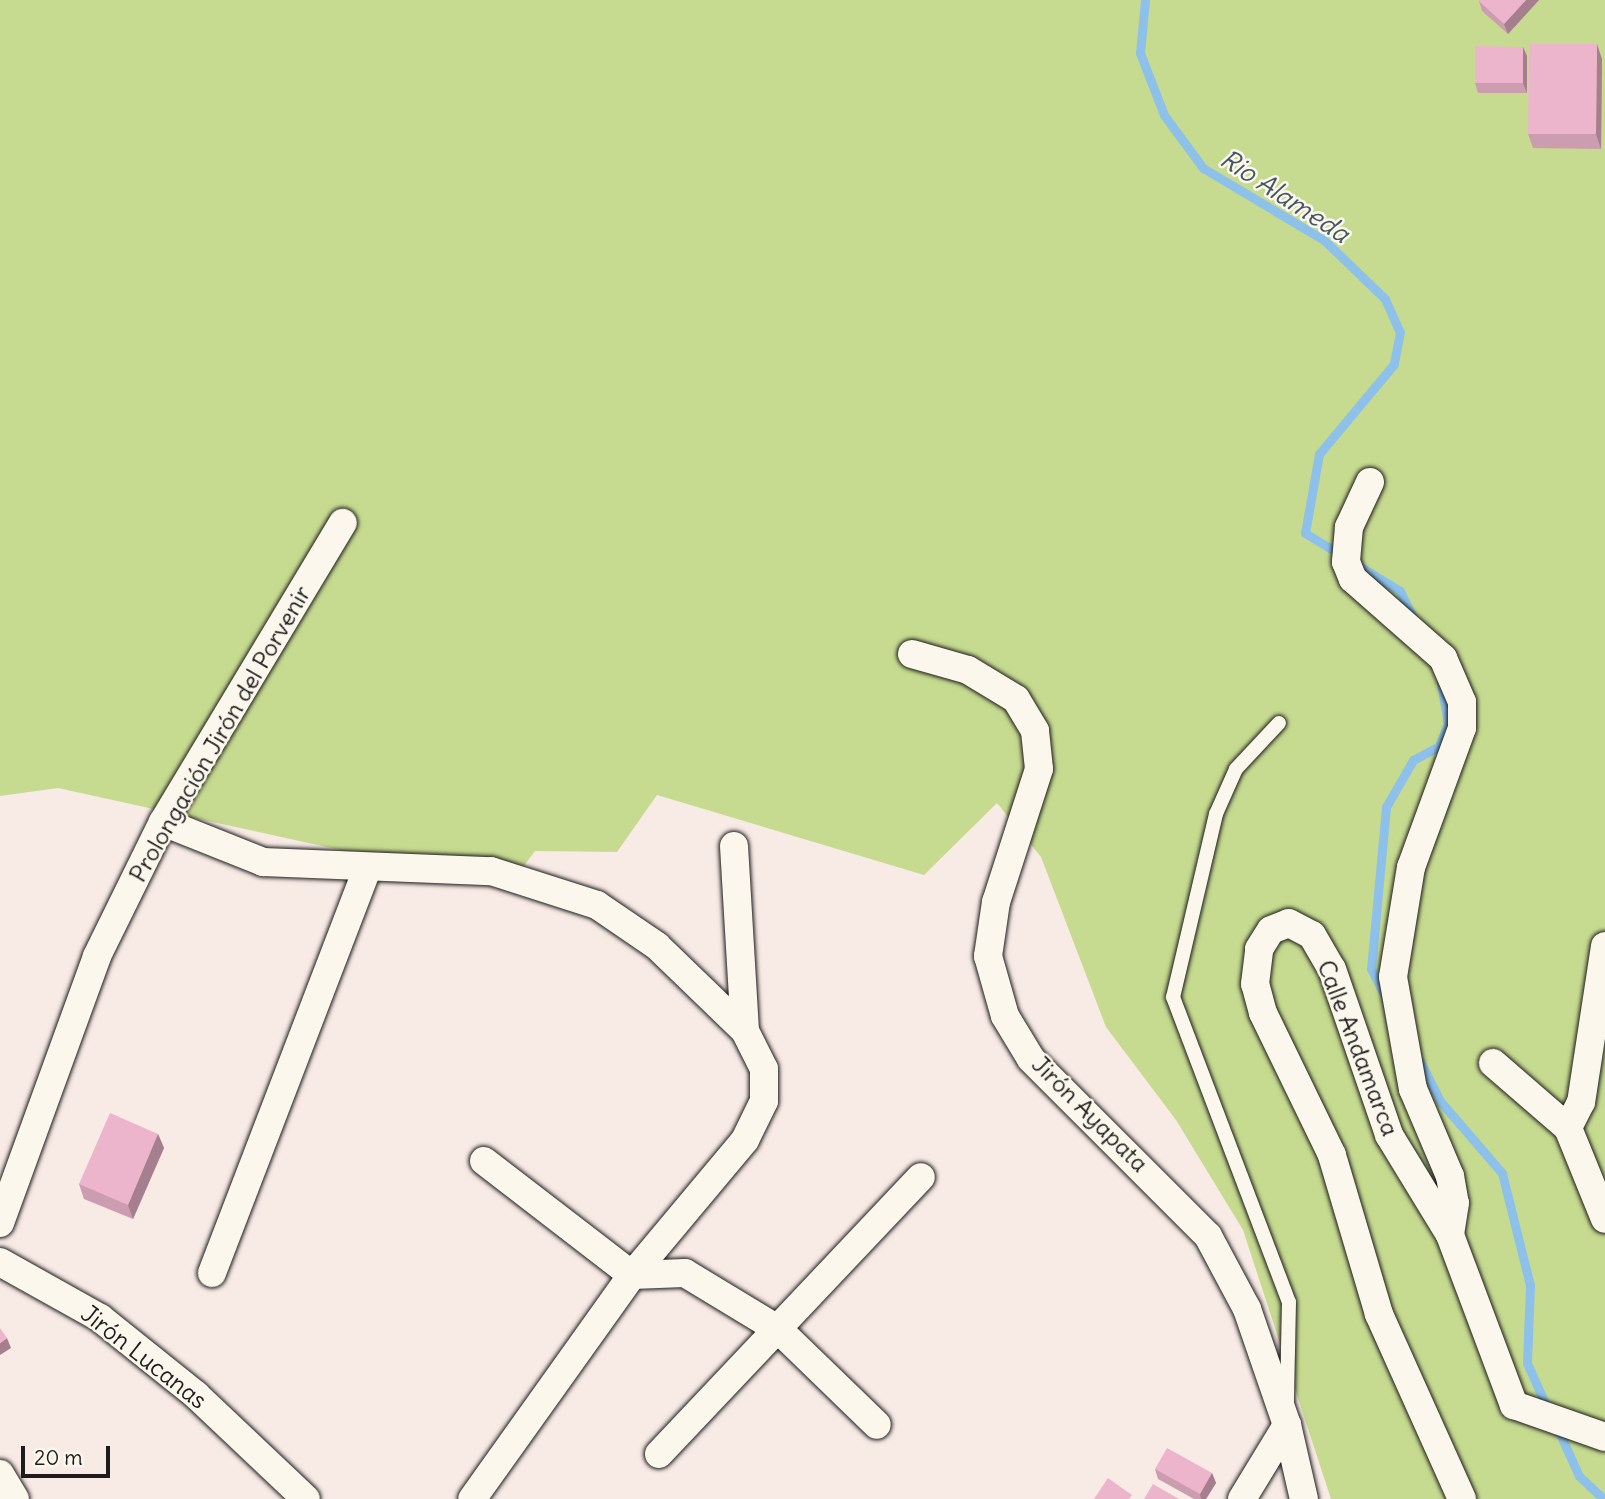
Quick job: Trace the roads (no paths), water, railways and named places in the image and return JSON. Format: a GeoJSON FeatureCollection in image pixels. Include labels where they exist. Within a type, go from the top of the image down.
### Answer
{"type":"FeatureCollection","features":[{"type":"Feature","properties":{"kind":"street"},"geometry":{"type":"LineString","coordinates":[[1370,482],[1349,527],[1346,562],[1353,579],[1443,658],[1462,702],[1462,728],[1411,867],[1393,977],[1413,1089],[1450,1176],[1455,1203],[1450,1235]]}},
{"type":"Feature","properties":{"kind":"street","name":"Prolongación Jirón del Porvenir"},"geometry":{"type":"LineString","coordinates":[[0,1223],[97,956],[163,822],[343,523]]}},
{"type":"Feature","properties":{"kind":"street","name":"Jirón Ayapata"},"geometry":{"type":"LineString","coordinates":[[912,654],[968,670],[1016,699],[1035,731],[1039,769],[996,902],[988,956],[1005,1016],[1031,1059],[1208,1236],[1247,1310],[1287,1425],[1304,1499]]}},
{"type":"Feature","properties":{"kind":"street"},"geometry":{"type":"LineString","coordinates":[[163,822],[263,862],[367,869],[491,871],[597,905],[657,946],[745,1031],[764,1069],[764,1101],[745,1140],[632,1275],[472,1499]]}},
{"type":"Feature","properties":{"kind":"street"},"geometry":{"type":"LineString","coordinates":[[734,846],[745,1031]]}},
{"type":"Feature","properties":{"kind":"street"},"geometry":{"type":"LineString","coordinates":[[212,1273],[367,869]]}},
{"type":"Feature","properties":{"kind":"street","name":"Calle Andamarca"},"geometry":{"type":"LineString","coordinates":[[1462,1499],[1440,1437],[1379,1314],[1332,1155],[1263,1013],[1255,984],[1259,949],[1271,930],[1289,923],[1312,935],[1325,958],[1389,1135],[1450,1235],[1514,1405],[1605,1437]]}},
{"type":"Feature","properties":{"kind":"street"},"geometry":{"type":"LineString","coordinates":[[1567,1128],[1581,1102],[1605,946]]}},
{"type":"Feature","properties":{"kind":"street"},"geometry":{"type":"LineString","coordinates":[[1493,1063],[1567,1128],[1605,1219]]}},
{"type":"Feature","properties":{"kind":"street"},"geometry":{"type":"LineString","coordinates":[[484,1161],[632,1275],[685,1273],[779,1330],[877,1425]]}},
{"type":"Feature","properties":{"kind":"street"},"geometry":{"type":"LineString","coordinates":[[659,1454],[921,1177]]}},
{"type":"Feature","properties":{"kind":"street","name":"Jirón Lucanas"},"geometry":{"type":"LineString","coordinates":[[0,1262],[100,1318],[197,1395],[306,1499]]}},
{"type":"Feature","properties":{"kind":"street"},"geometry":{"type":"LineString","coordinates":[[1242,1499],[1287,1425]]}},
{"type":"Feature","properties":{"kind":"street"},"geometry":{"type":"LineString","coordinates":[[0,1475],[15,1499]]}},
{"type":"Feature","properties":{"kind":"lane"},"geometry":{"type":"LineString","coordinates":[[1279,723],[1236,769],[1216,814],[1173,997],[1289,1302],[1287,1425]]}},
{"type":"Feature","properties":{"kind":"waterway","name":"Rio Alameda"},"geometry":{"type":"LineString","coordinates":[[1145,0],[1140,53],[1164,115],[1203,168],[1324,240],[1385,299],[1400,332],[1394,364],[1319,454],[1305,533],[1400,591],[1413,618]]}},
{"type":"Feature","properties":{"kind":"waterway","name":"Rio Alameda"},"geometry":{"type":"LineString","coordinates":[[1385,996],[1371,969],[1386,807],[1413,760],[1439,746],[1448,724],[1441,683]]}},
{"type":"Feature","properties":{"kind":"waterway","name":"Rio Alameda"},"geometry":{"type":"LineString","coordinates":[[1420,1061],[1440,1101],[1502,1173],[1530,1285],[1527,1363],[1548,1410]]}},
{"type":"Feature","properties":{"kind":"waterway","name":"Rio Alameda"},"geometry":{"type":"LineString","coordinates":[[1556,1425],[1579,1476],[1604,1499]]}}]}
